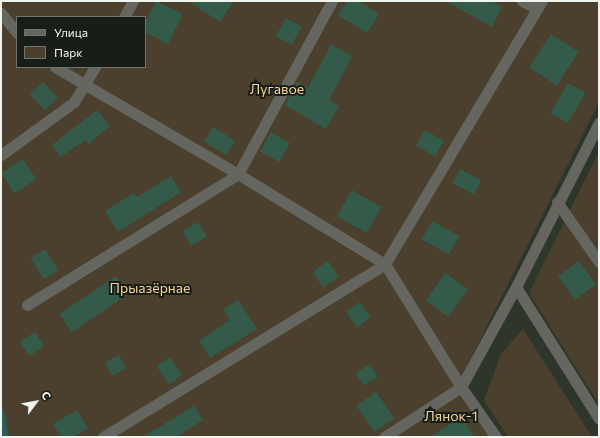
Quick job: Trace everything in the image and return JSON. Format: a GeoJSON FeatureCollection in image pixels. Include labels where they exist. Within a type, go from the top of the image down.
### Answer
{"type":"FeatureCollection","features":[{"type":"Feature","properties":{"kind":"street"},"geometry":{"type":"LineString","coordinates":[[125,16],[133,1]]}},
{"type":"Feature","properties":{"kind":"street"},"geometry":{"type":"LineString","coordinates":[[103,437],[385,264],[539,5],[522,1]]}},
{"type":"Feature","properties":{"kind":"street"},"geometry":{"type":"LineString","coordinates":[[27,305],[238,174],[329,2]]}},
{"type":"Feature","properties":{"kind":"street"},"geometry":{"type":"LineString","coordinates":[[1,13],[16,32]]}},
{"type":"Feature","properties":{"kind":"street"},"geometry":{"type":"LineString","coordinates":[[57,68],[238,174],[385,264],[461,387],[496,437]]}},
{"type":"Feature","properties":{"kind":"street"},"geometry":{"type":"LineString","coordinates":[[1,155],[74,102],[94,68]]}},
{"type":"Feature","properties":{"kind":"street"},"geometry":{"type":"LineString","coordinates":[[384,437],[461,387],[516,287],[557,202],[599,124]]}},
{"type":"Feature","properties":{"kind":"street"},"geometry":{"type":"LineString","coordinates":[[557,202],[599,262]]}},
{"type":"Feature","properties":{"kind":"street"},"geometry":{"type":"LineString","coordinates":[[516,287],[599,419]]}},
{"type":"Feature","properties":{"kind":"green space","name":"Прыазёрнае"},"geometry":{"type":"Polygon","coordinates":[[[1,1],[599,1],[599,102],[456,388],[490,437],[1,437],[1,1]]]}},
{"type":"Feature","properties":{"kind":"green space"},"geometry":{"type":"Polygon","coordinates":[[[599,152],[599,404],[529,293],[599,152]]]}},
{"type":"Feature","properties":{"kind":"green space"},"geometry":{"type":"Polygon","coordinates":[[[523,329],[592,437],[508,437],[484,400],[501,354],[523,329]]]}},
{"type":"Feature","properties":{"kind":"building"},"geometry":{"type":"Polygon","coordinates":[[[156,1],[183,14],[168,44],[146,33],[146,21],[156,1]]]}},
{"type":"Feature","properties":{"kind":"building"},"geometry":{"type":"Polygon","coordinates":[[[188,1],[234,1],[220,22],[188,1]]]}},
{"type":"Feature","properties":{"kind":"building"},"geometry":{"type":"Polygon","coordinates":[[[347,1],[359,1],[379,14],[367,33],[338,15],[347,1]]]}},
{"type":"Feature","properties":{"kind":"building"},"geometry":{"type":"Polygon","coordinates":[[[445,1],[491,1],[502,7],[492,27],[445,1]]]}},
{"type":"Feature","properties":{"kind":"building"},"geometry":{"type":"Polygon","coordinates":[[[286,18],[302,27],[292,45],[276,36],[286,18]]]}},
{"type":"Feature","properties":{"kind":"building"},"geometry":{"type":"Polygon","coordinates":[[[551,34],[579,52],[557,86],[529,68],[551,34]]]}},
{"type":"Feature","properties":{"kind":"building"},"geometry":{"type":"Polygon","coordinates":[[[331,44],[352,56],[329,100],[339,106],[326,129],[285,105],[297,82],[308,88],[331,44]]]}},
{"type":"Feature","properties":{"kind":"building"},"geometry":{"type":"Polygon","coordinates":[[[43,82],[58,98],[45,110],[30,94],[43,82]]]}},
{"type":"Feature","properties":{"kind":"building"},"geometry":{"type":"Polygon","coordinates":[[[568,83],[585,93],[568,123],[550,113],[568,83]]]}},
{"type":"Feature","properties":{"kind":"building"},"geometry":{"type":"Polygon","coordinates":[[[97,110],[110,126],[88,144],[86,140],[60,157],[52,145],[97,110]]]}},
{"type":"Feature","properties":{"kind":"building"},"geometry":{"type":"Polygon","coordinates":[[[213,127],[235,141],[226,155],[204,141],[213,127]]]}},
{"type":"Feature","properties":{"kind":"building"},"geometry":{"type":"Polygon","coordinates":[[[425,130],[444,141],[435,157],[416,146],[425,130]]]}},
{"type":"Feature","properties":{"kind":"building"},"geometry":{"type":"Polygon","coordinates":[[[271,132],[290,143],[279,162],[260,151],[271,132]]]}},
{"type":"Feature","properties":{"kind":"building"},"geometry":{"type":"Polygon","coordinates":[[[23,159],[36,179],[14,193],[1,173],[23,159]]]}},
{"type":"Feature","properties":{"kind":"building"},"geometry":{"type":"Polygon","coordinates":[[[460,169],[481,180],[474,194],[452,183],[460,169]]]}},
{"type":"Feature","properties":{"kind":"building"},"geometry":{"type":"Polygon","coordinates":[[[171,176],[181,192],[118,232],[105,211],[134,193],[137,197],[171,176]]]}},
{"type":"Feature","properties":{"kind":"building"},"geometry":{"type":"Polygon","coordinates":[[[352,190],[381,207],[366,233],[337,216],[352,190]]]}},
{"type":"Feature","properties":{"kind":"building"},"geometry":{"type":"Polygon","coordinates":[[[432,221],[459,236],[449,254],[422,239],[432,221]]]}},
{"type":"Feature","properties":{"kind":"building"},"geometry":{"type":"Polygon","coordinates":[[[198,222],[207,237],[191,246],[183,231],[198,222]]]}},
{"type":"Feature","properties":{"kind":"building"},"geometry":{"type":"Polygon","coordinates":[[[45,249],[58,270],[44,279],[31,258],[45,249]]]}},
{"type":"Feature","properties":{"kind":"building"},"geometry":{"type":"Polygon","coordinates":[[[328,261],[339,277],[323,287],[312,272],[328,261]]]}},
{"type":"Feature","properties":{"kind":"building"},"geometry":{"type":"Polygon","coordinates":[[[579,261],[596,284],[575,300],[558,276],[579,261]]]}},
{"type":"Feature","properties":{"kind":"building"},"geometry":{"type":"Polygon","coordinates":[[[445,273],[468,289],[448,317],[425,301],[445,273]]]}},
{"type":"Feature","properties":{"kind":"building"},"geometry":{"type":"Polygon","coordinates":[[[116,276],[128,294],[72,332],[60,314],[116,276]]]}},
{"type":"Feature","properties":{"kind":"building"},"geometry":{"type":"Polygon","coordinates":[[[238,300],[257,329],[210,358],[199,341],[230,320],[223,309],[238,300]]]}},
{"type":"Feature","properties":{"kind":"building"},"geometry":{"type":"Polygon","coordinates":[[[360,302],[371,318],[357,327],[346,312],[360,302]]]}},
{"type":"Feature","properties":{"kind":"building"},"geometry":{"type":"Polygon","coordinates":[[[35,332],[44,346],[29,356],[20,342],[35,332]]]}},
{"type":"Feature","properties":{"kind":"building"},"geometry":{"type":"Polygon","coordinates":[[[119,355],[126,368],[112,376],[105,363],[119,355]]]}},
{"type":"Feature","properties":{"kind":"building"},"geometry":{"type":"Polygon","coordinates":[[[170,357],[182,375],[169,384],[157,366],[170,357]]]}},
{"type":"Feature","properties":{"kind":"building"},"geometry":{"type":"Polygon","coordinates":[[[370,364],[378,377],[364,386],[356,373],[370,364]]]}},
{"type":"Feature","properties":{"kind":"building"},"geometry":{"type":"Polygon","coordinates":[[[376,392],[394,418],[375,432],[356,406],[376,392]]]}},
{"type":"Feature","properties":{"kind":"building"},"geometry":{"type":"Polygon","coordinates":[[[194,406],[203,420],[176,437],[143,437],[194,406]]]}},
{"type":"Feature","properties":{"kind":"building"},"geometry":{"type":"Polygon","coordinates":[[[77,410],[88,428],[74,437],[61,437],[53,424],[77,410]]]}},
{"type":"Feature","properties":{"kind":"building"},"geometry":{"type":"Polygon","coordinates":[[[461,417],[475,437],[430,437],[461,417]]]}},
{"type":"Feature","properties":{"kind":"waterway"},"geometry":{"type":"LineString","coordinates":[[1,412],[6,437]]}},
{"type":"Feature","properties":{"kind":"park label","name":"Лугавое"},"geometry":{"type":"Point","coordinates":[277,89]}},
{"type":"Feature","properties":{"kind":"park label","name":"Лянок-1"},"geometry":{"type":"Point","coordinates":[451,416]}}]}
